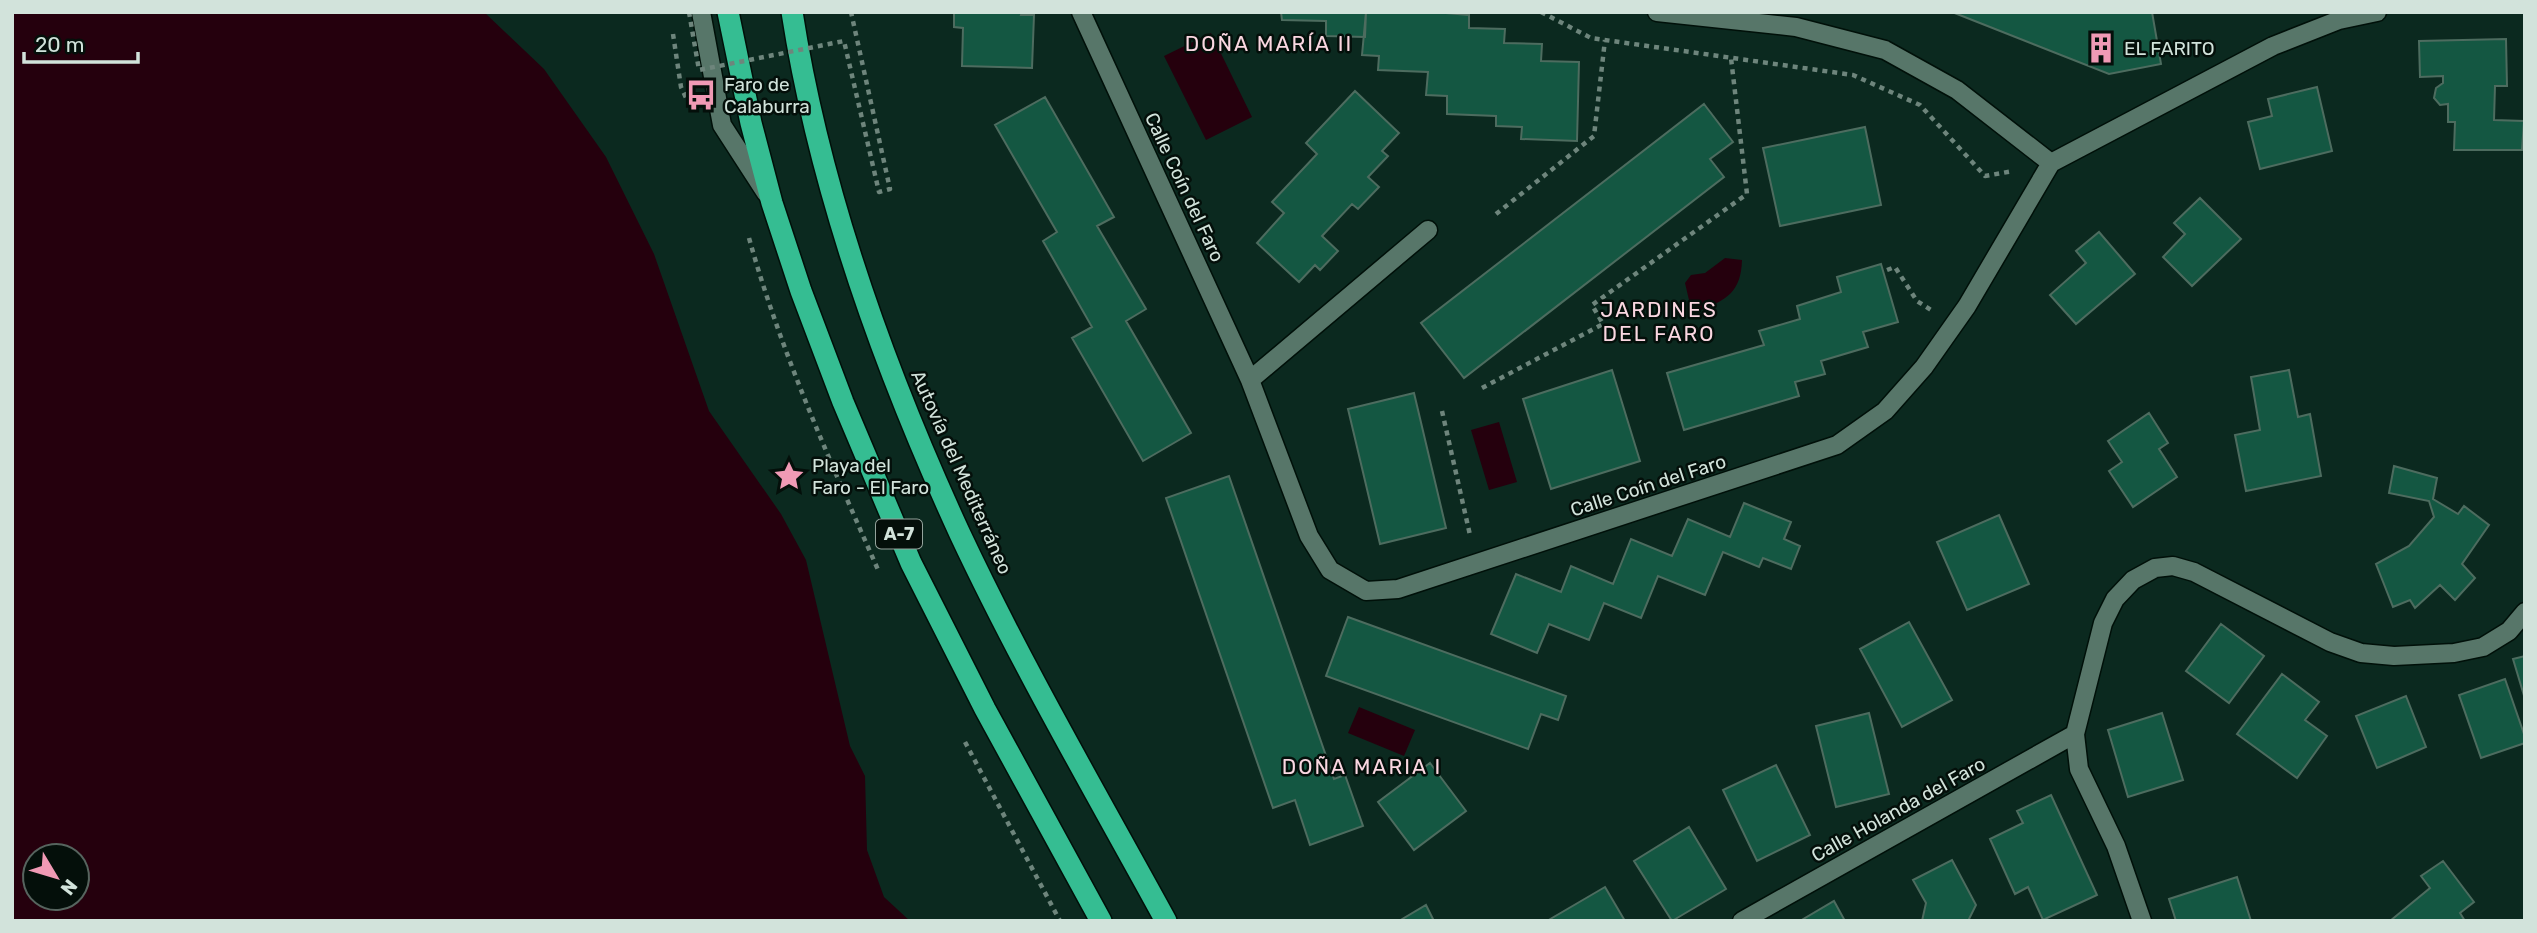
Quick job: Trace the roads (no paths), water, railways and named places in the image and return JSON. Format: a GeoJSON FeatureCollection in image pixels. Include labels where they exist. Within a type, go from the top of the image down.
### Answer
{"type":"FeatureCollection","features":[{"type":"Feature","properties":{"kind":"highway","name":"A-7"},"geometry":{"type":"LineString","coordinates":[[729,12],[751,123],[772,203],[801,291],[843,402],[911,563],[985,709],[1101,921]]}},
{"type":"Feature","properties":{"kind":"highway","name":"Autovía del Mediterráneo"},"geometry":{"type":"LineString","coordinates":[[792,12],[815,126],[856,275],[906,408],[960,534],[1035,683],[1166,921]]}},
{"type":"Feature","properties":{"kind":"street"},"geometry":{"type":"LineString","coordinates":[[701,12],[722,125],[772,203]]}},
{"type":"Feature","properties":{"kind":"street","name":"Calle Coín del Faro"},"geometry":{"type":"LineString","coordinates":[[1081,12],[1250,380],[1309,537],[1330,570],[1366,591],[1398,589],[1837,445],[1885,411],[1924,367],[1968,306],[2051,163]]}},
{"type":"Feature","properties":{"kind":"street"},"geometry":{"type":"LineString","coordinates":[[1657,12],[1796,27],[1885,50],[1957,90],[2051,163],[2273,46],[2339,20],[2377,12]]}},
{"type":"Feature","properties":{"kind":"street"},"geometry":{"type":"LineString","coordinates":[[1250,380],[1428,230]]}},
{"type":"Feature","properties":{"kind":"street"},"geometry":{"type":"LineString","coordinates":[[2143,921],[2116,846],[2079,769],[2075,734],[2104,623],[2115,598],[2133,580],[2154,568],[2173,566],[2193,572],[2330,642],[2361,653],[2394,656],[2454,653],[2483,647],[2509,631],[2525,612]]}},
{"type":"Feature","properties":{"kind":"street","name":"Calle Holanda del Faro"},"geometry":{"type":"LineString","coordinates":[[1742,921],[2075,734]]}},
{"type":"Feature","properties":{"kind":"place","name":"EL FARITO"},"geometry":{"type":"Point","coordinates":[2101,48]}},
{"type":"Feature","properties":{"kind":"place","name":"Faro de Calaburra"},"geometry":{"type":"Point","coordinates":[701,95]}},
{"type":"Feature","properties":{"kind":"place","name":"Playa del Faro - El Faro"},"geometry":{"type":"Point","coordinates":[789,476]}},
{"type":"Feature","properties":{"kind":"district","name":"DOÑA MARÍA II"},"geometry":{"type":"Point","coordinates":[1269,44]}},
{"type":"Feature","properties":{"kind":"district","name":"JARDINES DEL FARO"},"geometry":{"type":"Point","coordinates":[1659,322]}},
{"type":"Feature","properties":{"kind":"district","name":"DOÑA MARIA I"},"geometry":{"type":"Point","coordinates":[1362,767]}}]}
